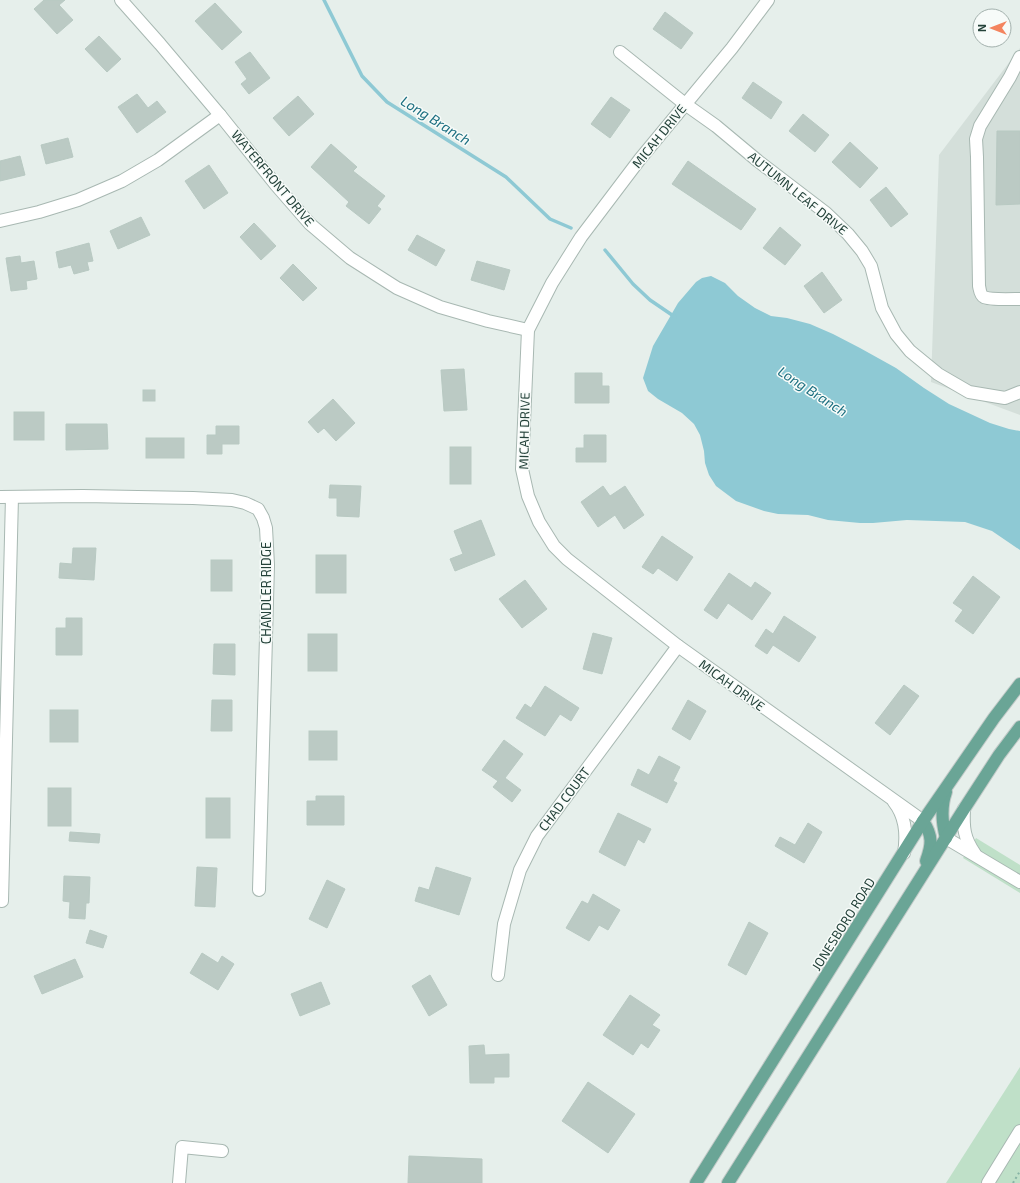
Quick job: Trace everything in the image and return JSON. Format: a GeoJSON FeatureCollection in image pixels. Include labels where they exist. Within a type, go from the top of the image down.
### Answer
{"type":"FeatureCollection","features":[{"type":"Feature","properties":{"kind":"main road","name":"JONESBORO ROAD"},"geometry":{"type":"LineString","coordinates":[[696,1183],[923,821],[994,718],[1020,684]]}},
{"type":"Feature","properties":{"kind":"main road"},"geometry":{"type":"LineString","coordinates":[[728,1183],[964,808],[999,755],[1020,727]]}},
{"type":"Feature","properties":{"kind":"main road"},"geometry":{"type":"LineString","coordinates":[[946,838],[943,825],[943,807],[945,795],[950,783]]}},
{"type":"Feature","properties":{"kind":"main road"},"geometry":{"type":"LineString","coordinates":[[918,881],[930,850],[931,840],[929,831],[923,821]]}},
{"type":"Feature","properties":{"kind":"street","name":"WATERFRONT DRIVE"},"geometry":{"type":"LineString","coordinates":[[121,0],[220,115],[276,185],[310,224],[350,258],[397,288],[440,307],[488,321],[528,330]]}},
{"type":"Feature","properties":{"kind":"street","name":"MICAH DRIVE"},"geometry":{"type":"LineString","coordinates":[[768,0],[732,48],[640,159],[581,237],[552,282],[528,330],[522,469],[528,496],[539,522],[554,546],[567,559],[678,646],[923,821]]}},
{"type":"Feature","properties":{"kind":"street","name":"AUTUMN LEAF DRIVE"},"geometry":{"type":"LineString","coordinates":[[620,52],[821,209],[848,234],[862,251],[871,266],[882,308],[896,334],[910,351],[938,374],[969,392],[1005,398],[1020,392]]}},
{"type":"Feature","properties":{"kind":"street"},"geometry":{"type":"LineString","coordinates":[[1020,57],[1010,77],[980,126],[976,139],[979,286],[981,294],[989,299],[1020,299]]}},
{"type":"Feature","properties":{"kind":"street"},"geometry":{"type":"LineString","coordinates":[[0,221],[39,212],[78,200],[122,181],[158,160],[220,115]]}},
{"type":"Feature","properties":{"kind":"street","name":"CHANDLER RIDGE"},"geometry":{"type":"LineString","coordinates":[[6,497],[83,496],[193,498],[232,500],[245,503],[258,509],[266,528],[268,565],[259,890]]}},
{"type":"Feature","properties":{"kind":"street"},"geometry":{"type":"LineString","coordinates":[[2,901],[6,497]]}},
{"type":"Feature","properties":{"kind":"street","name":"CHAD COURT"},"geometry":{"type":"LineString","coordinates":[[498,975],[504,924],[520,870],[537,836],[678,646]]}},
{"type":"Feature","properties":{"kind":"street"},"geometry":{"type":"LineString","coordinates":[[891,798],[900,812],[906,830],[904,853]]}},
{"type":"Feature","properties":{"kind":"street"},"geometry":{"type":"LineString","coordinates":[[964,808],[964,834],[975,854]]}},
{"type":"Feature","properties":{"kind":"street"},"geometry":{"type":"LineString","coordinates":[[946,838],[1020,882]]}},
{"type":"Feature","properties":{"kind":"street"},"geometry":{"type":"LineString","coordinates":[[988,1183],[1020,1130]]}},
{"type":"Feature","properties":{"kind":"street"},"geometry":{"type":"LineString","coordinates":[[179,1183],[182,1147],[222,1151]]}},
{"type":"Feature","properties":{"kind":"path"},"geometry":{"type":"LineString","coordinates":[[1013,1183],[1020,1171]]}},
{"type":"Feature","properties":{"kind":"shaded area"},"geometry":{"type":"Polygon","coordinates":[[[1020,48],[1020,415],[931,382],[939,155],[1020,48]]]}},
{"type":"Feature","properties":{"kind":"green space"},"geometry":{"type":"Polygon","coordinates":[[[976,838],[1020,865],[1020,893],[963,858],[976,838]]]}},
{"type":"Feature","properties":{"kind":"green space"},"geometry":{"type":"Polygon","coordinates":[[[1020,1067],[1020,1183],[946,1183],[1020,1067]]]}},
{"type":"Feature","properties":{"kind":"water"},"geometry":{"type":"Polygon","coordinates":[[[711,276],[725,283],[738,296],[755,308],[771,316],[787,318],[810,324],[833,334],[896,368],[949,404],[990,423],[1020,431],[1020,550],[992,531],[965,522],[907,520],[860,523],[828,520],[808,515],[778,514],[764,511],[736,501],[716,486],[709,475],[705,463],[700,435],[694,424],[682,413],[658,399],[648,391],[643,378],[653,346],[678,303],[696,282],[702,278],[711,276]]]}},
{"type":"Feature","properties":{"kind":"building"},"geometry":{"type":"Polygon","coordinates":[[[44,0],[65,0],[59,5],[73,20],[57,34],[34,9],[44,0]]]}},
{"type":"Feature","properties":{"kind":"building"},"geometry":{"type":"Polygon","coordinates":[[[215,3],[242,32],[222,50],[195,21],[215,3]]]}},
{"type":"Feature","properties":{"kind":"building"},"geometry":{"type":"Polygon","coordinates":[[[665,12],[693,33],[681,49],[653,29],[665,12]]]}},
{"type":"Feature","properties":{"kind":"building"},"geometry":{"type":"Polygon","coordinates":[[[99,36],[121,59],[107,72],[85,49],[99,36]]]}},
{"type":"Feature","properties":{"kind":"building"},"geometry":{"type":"Polygon","coordinates":[[[250,52],[270,78],[249,94],[241,84],[247,79],[235,62],[250,52]]]}},
{"type":"Feature","properties":{"kind":"building"},"geometry":{"type":"Polygon","coordinates":[[[753,82],[782,102],[771,119],[742,98],[753,82]]]}},
{"type":"Feature","properties":{"kind":"building"},"geometry":{"type":"Polygon","coordinates":[[[137,94],[148,108],[157,101],[166,112],[137,133],[118,107],[137,94]]]}},
{"type":"Feature","properties":{"kind":"building"},"geometry":{"type":"Polygon","coordinates":[[[298,96],[314,114],[289,136],[273,118],[298,96]]]}},
{"type":"Feature","properties":{"kind":"building"},"geometry":{"type":"Polygon","coordinates":[[[611,97],[630,110],[610,138],[591,124],[611,97]]]}},
{"type":"Feature","properties":{"kind":"building"},"geometry":{"type":"Polygon","coordinates":[[[803,114],[829,135],[815,152],[789,131],[803,114]]]}},
{"type":"Feature","properties":{"kind":"building"},"geometry":{"type":"Polygon","coordinates":[[[997,131],[1020,131],[1020,204],[996,205],[997,131]]]}},
{"type":"Feature","properties":{"kind":"building"},"geometry":{"type":"Polygon","coordinates":[[[68,138],[73,157],[46,164],[41,145],[68,138]]]}},
{"type":"Feature","properties":{"kind":"building"},"geometry":{"type":"Polygon","coordinates":[[[850,142],[878,168],[860,188],[832,162],[850,142]]]}},
{"type":"Feature","properties":{"kind":"building"},"geometry":{"type":"Polygon","coordinates":[[[331,144],[357,167],[353,171],[385,196],[377,206],[381,209],[369,224],[346,206],[349,202],[311,167],[331,144]]]}},
{"type":"Feature","properties":{"kind":"building"},"geometry":{"type":"Polygon","coordinates":[[[20,156],[25,175],[0,181],[0,161],[20,156]]]}},
{"type":"Feature","properties":{"kind":"building"},"geometry":{"type":"Polygon","coordinates":[[[688,161],[756,209],[741,230],[672,184],[688,161]]]}},
{"type":"Feature","properties":{"kind":"building"},"geometry":{"type":"Polygon","coordinates":[[[209,165],[228,193],[204,209],[185,181],[209,165]]]}},
{"type":"Feature","properties":{"kind":"building"},"geometry":{"type":"Polygon","coordinates":[[[886,187],[908,214],[891,227],[870,200],[886,187]]]}},
{"type":"Feature","properties":{"kind":"building"},"geometry":{"type":"Polygon","coordinates":[[[141,217],[150,235],[118,249],[110,231],[141,217]]]}},
{"type":"Feature","properties":{"kind":"building"},"geometry":{"type":"Polygon","coordinates":[[[254,223],[276,246],[261,260],[240,237],[254,223]]]}},
{"type":"Feature","properties":{"kind":"building"},"geometry":{"type":"Polygon","coordinates":[[[780,227],[801,245],[785,265],[763,248],[780,227]]]}},
{"type":"Feature","properties":{"kind":"building"},"geometry":{"type":"Polygon","coordinates":[[[417,235],[445,250],[436,266],[408,250],[417,235]]]}},
{"type":"Feature","properties":{"kind":"building"},"geometry":{"type":"Polygon","coordinates":[[[89,243],[93,261],[87,262],[89,270],[74,274],[71,265],[59,268],[56,252],[89,243]]]}},
{"type":"Feature","properties":{"kind":"building"},"geometry":{"type":"Polygon","coordinates":[[[20,256],[21,263],[34,261],[37,279],[26,281],[27,289],[11,291],[6,258],[20,256]]]}},
{"type":"Feature","properties":{"kind":"building"},"geometry":{"type":"Polygon","coordinates":[[[477,261],[510,270],[504,290],[471,280],[477,261]]]}},
{"type":"Feature","properties":{"kind":"building"},"geometry":{"type":"Polygon","coordinates":[[[293,264],[317,288],[303,301],[280,278],[293,264]]]}},
{"type":"Feature","properties":{"kind":"building"},"geometry":{"type":"Polygon","coordinates":[[[822,272],[842,300],[824,313],[804,286],[822,272]]]}},
{"type":"Feature","properties":{"kind":"building"},"geometry":{"type":"Polygon","coordinates":[[[464,369],[467,410],[444,411],[441,370],[464,369]]]}},
{"type":"Feature","properties":{"kind":"building"},"geometry":{"type":"Polygon","coordinates":[[[575,373],[602,373],[602,386],[609,386],[609,403],[575,403],[575,373]]]}},
{"type":"Feature","properties":{"kind":"building"},"geometry":{"type":"Polygon","coordinates":[[[143,390],[155,390],[155,401],[143,401],[143,390]]]}},
{"type":"Feature","properties":{"kind":"building"},"geometry":{"type":"Polygon","coordinates":[[[333,399],[355,423],[336,441],[324,428],[318,433],[308,422],[333,399]]]}},
{"type":"Feature","properties":{"kind":"building"},"geometry":{"type":"Polygon","coordinates":[[[14,412],[44,412],[44,440],[14,440],[14,412]]]}},
{"type":"Feature","properties":{"kind":"building"},"geometry":{"type":"Polygon","coordinates":[[[66,424],[107,424],[108,449],[66,450],[66,424]]]}},
{"type":"Feature","properties":{"kind":"building"},"geometry":{"type":"Polygon","coordinates":[[[216,426],[239,426],[239,444],[222,444],[222,454],[207,454],[207,435],[216,435],[216,426]]]}},
{"type":"Feature","properties":{"kind":"building"},"geometry":{"type":"Polygon","coordinates":[[[584,435],[606,435],[606,462],[576,462],[576,448],[584,448],[584,435]]]}},
{"type":"Feature","properties":{"kind":"building"},"geometry":{"type":"Polygon","coordinates":[[[146,438],[184,438],[184,458],[146,458],[146,438]]]}},
{"type":"Feature","properties":{"kind":"building"},"geometry":{"type":"Polygon","coordinates":[[[450,447],[471,447],[471,484],[450,484],[450,447]]]}},
{"type":"Feature","properties":{"kind":"building"},"geometry":{"type":"Polygon","coordinates":[[[330,485],[361,486],[359,517],[337,516],[337,498],[329,498],[330,485]]]}},
{"type":"Feature","properties":{"kind":"building"},"geometry":{"type":"Polygon","coordinates":[[[603,486],[610,496],[625,486],[644,515],[624,529],[615,515],[598,527],[581,502],[603,486]]]}},
{"type":"Feature","properties":{"kind":"building"},"geometry":{"type":"Polygon","coordinates":[[[481,520],[495,555],[455,571],[450,559],[463,554],[454,531],[481,520]]]}},
{"type":"Feature","properties":{"kind":"building"},"geometry":{"type":"Polygon","coordinates":[[[662,536],[693,557],[677,581],[658,568],[653,574],[642,567],[662,536]]]}},
{"type":"Feature","properties":{"kind":"building"},"geometry":{"type":"Polygon","coordinates":[[[73,548],[96,548],[94,580],[59,578],[60,563],[72,564],[73,548]]]}},
{"type":"Feature","properties":{"kind":"building"},"geometry":{"type":"Polygon","coordinates":[[[316,555],[346,555],[346,593],[316,593],[316,555]]]}},
{"type":"Feature","properties":{"kind":"building"},"geometry":{"type":"Polygon","coordinates":[[[211,560],[232,560],[232,591],[211,591],[211,560]]]}},
{"type":"Feature","properties":{"kind":"building"},"geometry":{"type":"Polygon","coordinates":[[[729,573],[751,588],[755,582],[771,593],[752,620],[728,603],[717,619],[704,610],[729,573]]]}},
{"type":"Feature","properties":{"kind":"building"},"geometry":{"type":"Polygon","coordinates":[[[973,576],[1000,597],[973,634],[955,621],[963,610],[953,603],[973,576]]]}},
{"type":"Feature","properties":{"kind":"building"},"geometry":{"type":"Polygon","coordinates":[[[525,580],[547,609],[522,628],[499,599],[525,580]]]}},
{"type":"Feature","properties":{"kind":"building"},"geometry":{"type":"Polygon","coordinates":[[[784,616],[816,637],[799,662],[773,645],[767,654],[755,646],[766,629],[773,634],[784,616]]]}},
{"type":"Feature","properties":{"kind":"building"},"geometry":{"type":"Polygon","coordinates":[[[66,618],[82,618],[82,655],[56,655],[56,628],[66,628],[66,618]]]}},
{"type":"Feature","properties":{"kind":"building"},"geometry":{"type":"Polygon","coordinates":[[[593,633],[612,638],[602,674],[583,669],[593,633]]]}},
{"type":"Feature","properties":{"kind":"building"},"geometry":{"type":"Polygon","coordinates":[[[308,634],[337,634],[337,671],[308,671],[308,634]]]}},
{"type":"Feature","properties":{"kind":"building"},"geometry":{"type":"Polygon","coordinates":[[[214,644],[235,644],[235,675],[213,674],[214,644]]]}},
{"type":"Feature","properties":{"kind":"building"},"geometry":{"type":"Polygon","coordinates":[[[904,685],[919,696],[890,735],[875,723],[904,685]]]}},
{"type":"Feature","properties":{"kind":"building"},"geometry":{"type":"Polygon","coordinates":[[[545,686],[579,708],[571,721],[560,714],[545,736],[516,718],[525,704],[531,708],[545,686]]]}},
{"type":"Feature","properties":{"kind":"building"},"geometry":{"type":"Polygon","coordinates":[[[212,700],[232,700],[232,731],[211,731],[212,700]]]}},
{"type":"Feature","properties":{"kind":"building"},"geometry":{"type":"Polygon","coordinates":[[[688,700],[706,711],[690,740],[672,729],[688,700]]]}},
{"type":"Feature","properties":{"kind":"building"},"geometry":{"type":"Polygon","coordinates":[[[50,710],[78,710],[78,742],[50,742],[50,710]]]}},
{"type":"Feature","properties":{"kind":"building"},"geometry":{"type":"Polygon","coordinates":[[[309,731],[337,731],[337,760],[309,760],[309,731]]]}},
{"type":"Feature","properties":{"kind":"building"},"geometry":{"type":"Polygon","coordinates":[[[504,740],[523,754],[505,778],[521,790],[512,802],[493,787],[498,781],[482,770],[504,740]]]}},
{"type":"Feature","properties":{"kind":"building"},"geometry":{"type":"Polygon","coordinates":[[[659,756],[680,767],[673,781],[677,783],[667,803],[631,785],[638,769],[649,775],[659,756]]]}},
{"type":"Feature","properties":{"kind":"building"},"geometry":{"type":"Polygon","coordinates":[[[48,788],[71,788],[71,826],[48,826],[48,788]]]}},
{"type":"Feature","properties":{"kind":"building"},"geometry":{"type":"Polygon","coordinates":[[[316,796],[344,796],[344,825],[307,825],[307,801],[316,801],[316,796]]]}},
{"type":"Feature","properties":{"kind":"building"},"geometry":{"type":"Polygon","coordinates":[[[206,798],[230,798],[230,838],[206,838],[206,798]]]}},
{"type":"Feature","properties":{"kind":"building"},"geometry":{"type":"Polygon","coordinates":[[[618,813],[651,829],[644,843],[638,839],[625,866],[599,852],[618,813]]]}},
{"type":"Feature","properties":{"kind":"building"},"geometry":{"type":"Polygon","coordinates":[[[808,823],[822,832],[804,863],[775,846],[780,837],[795,845],[808,823]]]}},
{"type":"Feature","properties":{"kind":"building"},"geometry":{"type":"Polygon","coordinates":[[[70,832],[100,834],[99,843],[69,841],[70,832]]]}},
{"type":"Feature","properties":{"kind":"building"},"geometry":{"type":"Polygon","coordinates":[[[197,867],[217,868],[215,907],[195,906],[197,867]]]}},
{"type":"Feature","properties":{"kind":"building"},"geometry":{"type":"Polygon","coordinates":[[[436,867],[471,878],[459,915],[415,901],[419,887],[429,890],[436,867]]]}},
{"type":"Feature","properties":{"kind":"building"},"geometry":{"type":"Polygon","coordinates":[[[64,876],[90,877],[89,903],[86,903],[85,919],[69,918],[70,902],[63,901],[64,876]]]}},
{"type":"Feature","properties":{"kind":"building"},"geometry":{"type":"Polygon","coordinates":[[[327,880],[345,889],[327,928],[309,919],[327,880]]]}},
{"type":"Feature","properties":{"kind":"building"},"geometry":{"type":"Polygon","coordinates":[[[593,894],[620,910],[608,930],[599,925],[589,941],[566,928],[582,901],[588,904],[593,894]]]}},
{"type":"Feature","properties":{"kind":"building"},"geometry":{"type":"Polygon","coordinates":[[[749,922],[768,933],[746,975],[728,965],[749,922]]]}},
{"type":"Feature","properties":{"kind":"building"},"geometry":{"type":"Polygon","coordinates":[[[90,930],[107,936],[103,948],[86,943],[90,930]]]}},
{"type":"Feature","properties":{"kind":"building"},"geometry":{"type":"Polygon","coordinates":[[[202,953],[218,963],[222,956],[234,964],[218,990],[190,973],[202,953]]]}},
{"type":"Feature","properties":{"kind":"building"},"geometry":{"type":"Polygon","coordinates":[[[75,959],[83,977],[42,994],[34,976],[75,959]]]}},
{"type":"Feature","properties":{"kind":"building"},"geometry":{"type":"Polygon","coordinates":[[[430,975],[447,1005],[429,1016],[412,986],[430,975]]]}},
{"type":"Feature","properties":{"kind":"building"},"geometry":{"type":"Polygon","coordinates":[[[321,982],[330,1004],[300,1016],[291,994],[321,982]]]}},
{"type":"Feature","properties":{"kind":"building"},"geometry":{"type":"Polygon","coordinates":[[[630,995],[660,1015],[652,1025],[660,1030],[648,1048],[641,1043],[633,1055],[603,1035],[630,995]]]}},
{"type":"Feature","properties":{"kind":"building"},"geometry":{"type":"Polygon","coordinates":[[[484,1045],[485,1055],[509,1054],[509,1077],[494,1077],[494,1083],[470,1083],[469,1046],[484,1045]]]}},
{"type":"Feature","properties":{"kind":"building"},"geometry":{"type":"Polygon","coordinates":[[[588,1082],[635,1114],[608,1153],[562,1121],[588,1082]]]}},
{"type":"Feature","properties":{"kind":"building"},"geometry":{"type":"Polygon","coordinates":[[[409,1156],[482,1159],[482,1183],[408,1183],[409,1156]]]}},
{"type":"Feature","properties":{"kind":"waterway","name":"Long Branch"},"geometry":{"type":"LineString","coordinates":[[324,0],[362,76],[387,102],[506,177],[550,219],[571,228]]}},
{"type":"Feature","properties":{"kind":"waterway","name":"Long Branch"},"geometry":{"type":"LineString","coordinates":[[605,250],[633,284],[650,300],[675,317]]}}]}
